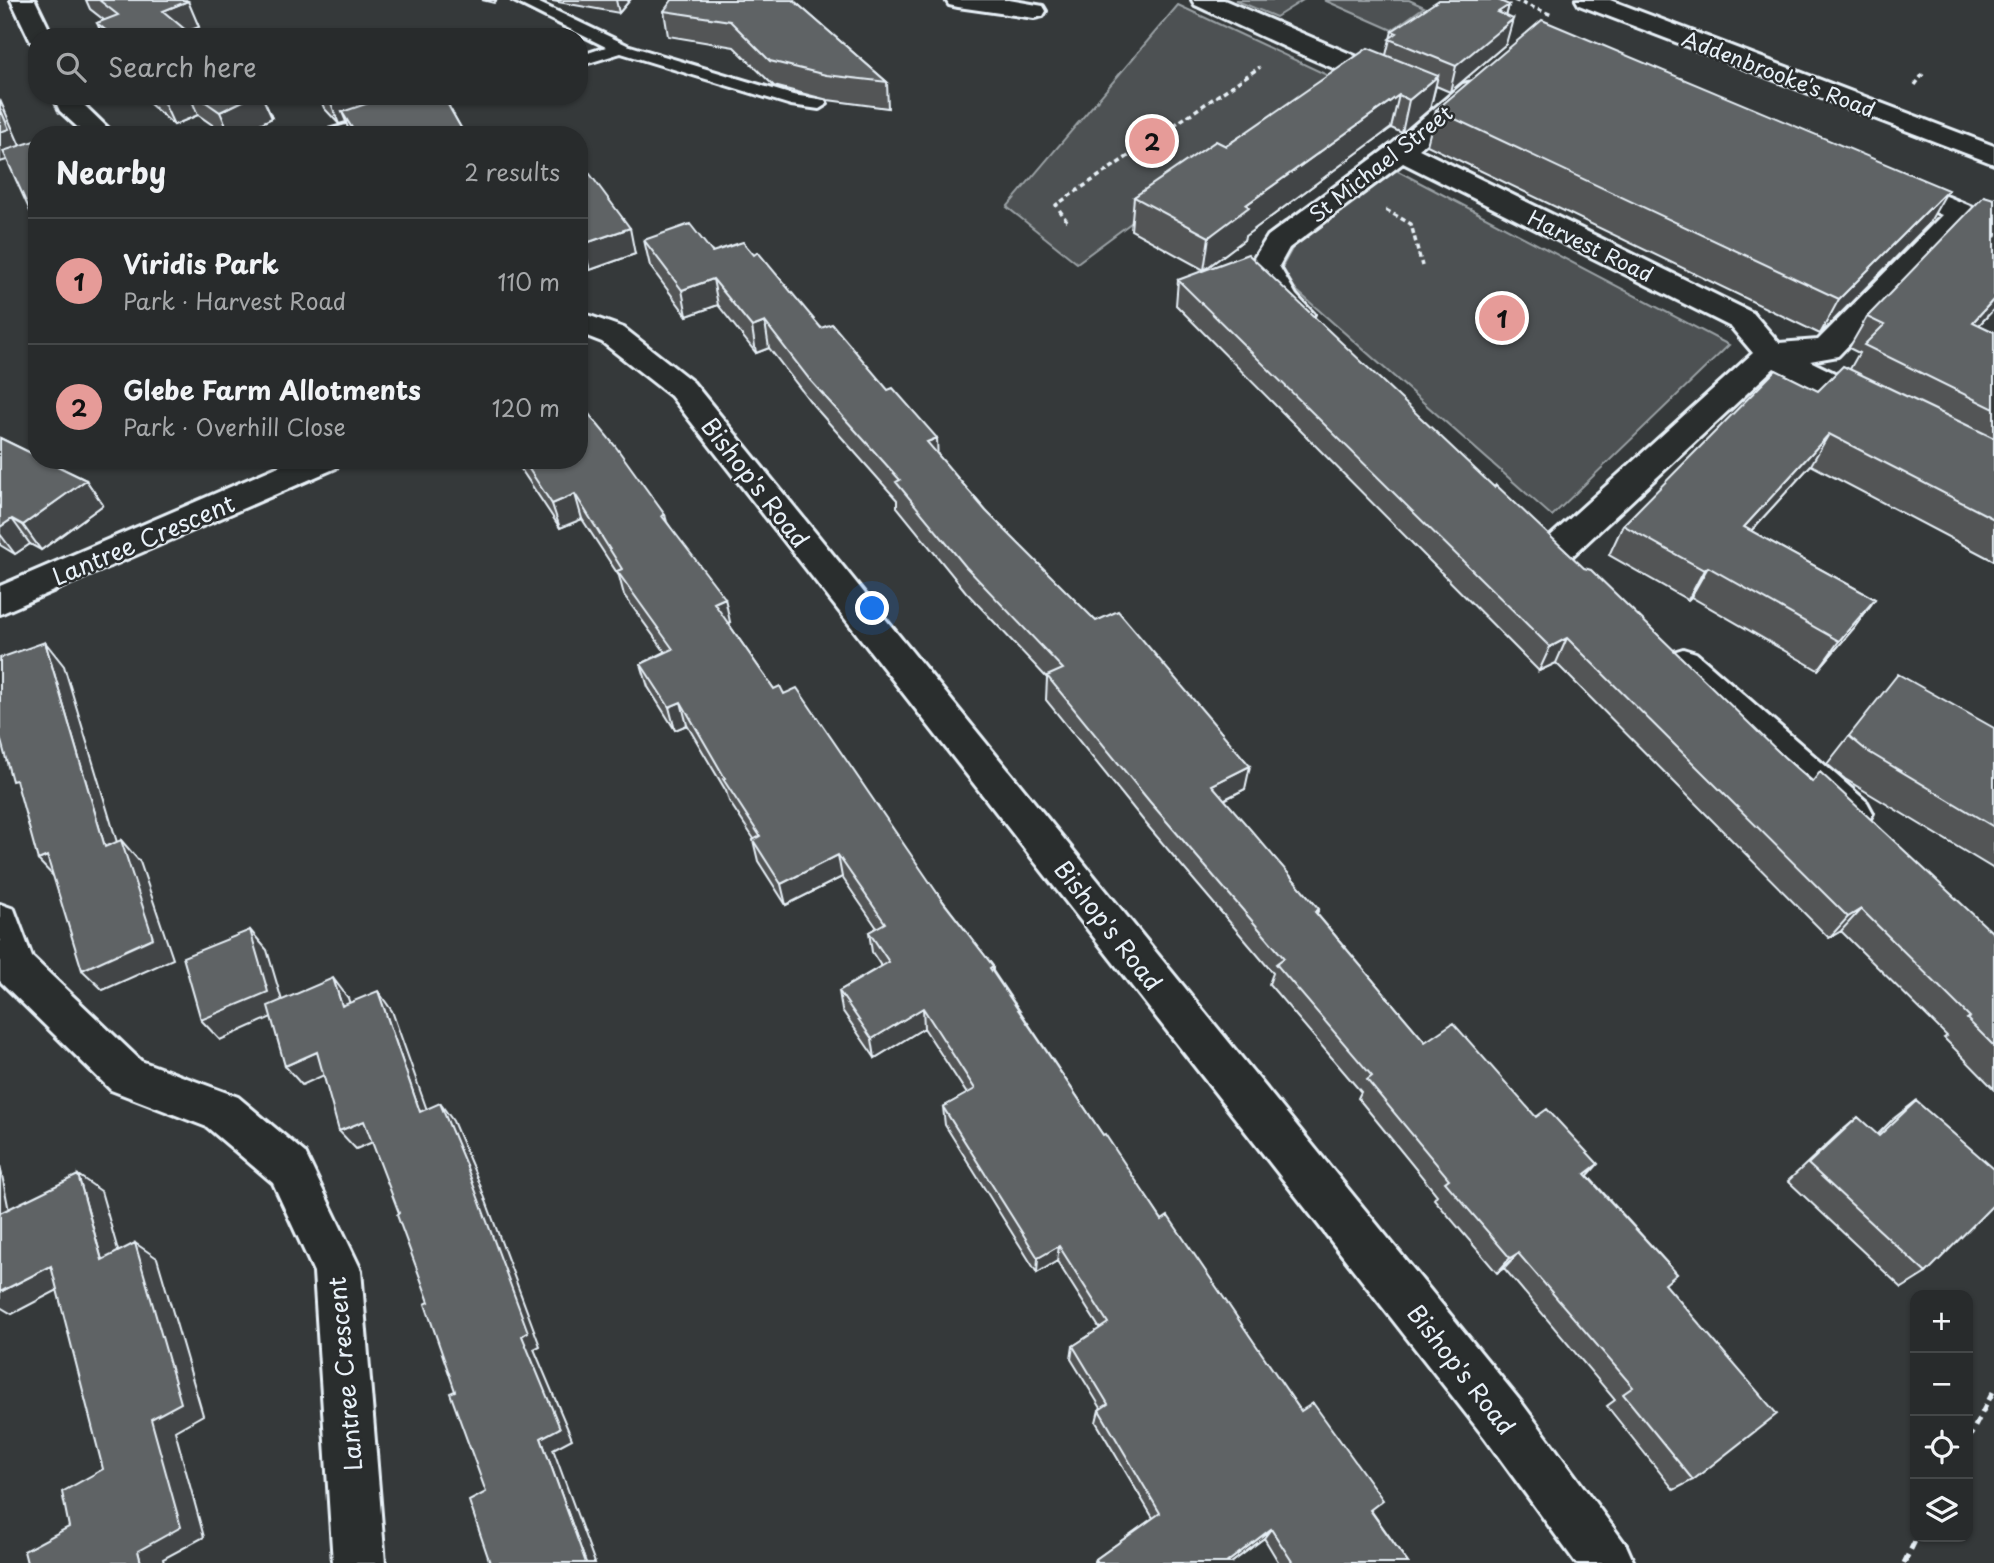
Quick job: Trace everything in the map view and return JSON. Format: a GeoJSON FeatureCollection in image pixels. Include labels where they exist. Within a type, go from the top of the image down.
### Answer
{"type":"FeatureCollection","features":[{"type":"Feature","properties":{"kind":"street"},"geometry":{"type":"LineString","coordinates":[[23,0],[36,28]]}},
{"type":"Feature","properties":{"kind":"street"},"geometry":{"type":"LineString","coordinates":[[958,0],[1034,11]]}},
{"type":"Feature","properties":{"kind":"street"},"geometry":{"type":"LineString","coordinates":[[1204,0],[1296,43],[1433,98]]}},
{"type":"Feature","properties":{"kind":"street","name":"Addenbrooke's Road"},"geometry":{"type":"LineString","coordinates":[[1588,0],[1994,156]]}},
{"type":"Feature","properties":{"kind":"street","name":"St Michael Street"},"geometry":{"type":"LineString","coordinates":[[1325,338],[1251,268],[1278,242],[1401,151],[1433,98],[1535,36]]}},
{"type":"Feature","properties":{"kind":"street"},"geometry":{"type":"LineString","coordinates":[[69,105],[92,126]]}},
{"type":"Feature","properties":{"kind":"street","name":"Addenbrooke's Road"},"geometry":{"type":"LineString","coordinates":[[1931,132],[1994,163]]}},
{"type":"Feature","properties":{"kind":"street","name":"Harvest Road"},"geometry":{"type":"LineString","coordinates":[[1401,151],[1742,320],[1771,354],[1895,417]]}},
{"type":"Feature","properties":{"kind":"street"},"geometry":{"type":"LineString","coordinates":[[1870,175],[1994,226]]}},
{"type":"Feature","properties":{"kind":"street"},"geometry":{"type":"LineString","coordinates":[[1556,551],[1771,354],[1827,349],[1961,212]]}},
{"type":"Feature","properties":{"kind":"street","name":"Bishop's Road"},"geometry":{"type":"LineString","coordinates":[[591,335],[682,389],[1503,1420],[1608,1563]]}},
{"type":"Feature","properties":{"kind":"street","name":"Lantree Crescent"},"geometry":{"type":"LineString","coordinates":[[0,601],[303,469]]}},
{"type":"Feature","properties":{"kind":"street"},"geometry":{"type":"LineString","coordinates":[[1660,643],[1879,836]]}},
{"type":"Feature","properties":{"kind":"street","name":"Lantree Crescent"},"geometry":{"type":"LineString","coordinates":[[0,922],[14,968],[126,1076],[222,1112],[289,1168],[338,1270],[359,1563]]}},
{"type":"Feature","properties":{"kind":"lane"},"geometry":{"type":"LineString","coordinates":[[520,0],[579,28]]}},
{"type":"Feature","properties":{"kind":"lane"},"geometry":{"type":"LineString","coordinates":[[588,32],[621,48],[791,100],[819,104]]}},
{"type":"Feature","properties":{"kind":"lane"},"geometry":{"type":"LineString","coordinates":[[588,58],[621,48]]}},
{"type":"Feature","properties":{"kind":"lane"},"geometry":{"type":"LineString","coordinates":[[361,126],[430,105]]}},
{"type":"Feature","properties":{"kind":"path"},"geometry":{"type":"LineString","coordinates":[[1535,36],[1559,17]]}},
{"type":"Feature","properties":{"kind":"path"},"geometry":{"type":"LineString","coordinates":[[1067,221],[1056,205],[1296,43]]}},
{"type":"Feature","properties":{"kind":"path"},"geometry":{"type":"LineString","coordinates":[[1383,209],[1411,224],[1422,266]]}},
{"type":"Feature","properties":{"kind":"path"},"geometry":{"type":"LineString","coordinates":[[1973,1430],[1994,1390]]}},
{"type":"Feature","properties":{"kind":"path"},"geometry":{"type":"LineString","coordinates":[[1903,1563],[1914,1542]]}},
{"type":"Feature","properties":{"kind":"shaded area"},"geometry":{"type":"Polygon","coordinates":[[[1235,0],[1303,0],[1276,17],[1235,0]]]}},
{"type":"Feature","properties":{"kind":"shaded area"},"geometry":{"type":"Polygon","coordinates":[[[1324,0],[1409,0],[1424,7],[1392,30],[1324,0]]]}},
{"type":"Feature","properties":{"kind":"shaded area"},"geometry":{"type":"Polygon","coordinates":[[[1178,5],[1329,76],[1077,263],[1007,207],[1178,5]]]}},
{"type":"Feature","properties":{"kind":"shaded area"},"geometry":{"type":"Polygon","coordinates":[[[1396,170],[1729,345],[1552,516],[1296,290],[1282,267],[1293,247],[1396,170]]]}},
{"type":"Feature","properties":{"kind":"building"},"geometry":{"type":"Polygon","coordinates":[[[99,0],[188,1],[163,11],[183,28],[103,28],[97,23],[118,15],[99,0]]]}},
{"type":"Feature","properties":{"kind":"building"},"geometry":{"type":"Polygon","coordinates":[[[672,0],[793,0],[887,82],[826,75],[770,61],[730,21],[664,11],[672,0]]]}},
{"type":"Feature","properties":{"kind":"building"},"geometry":{"type":"Polygon","coordinates":[[[1439,0],[1498,0],[1509,5],[1498,12],[1513,19],[1456,66],[1389,39],[1397,33],[1392,31],[1439,0]]]}},
{"type":"Feature","properties":{"kind":"building"},"geometry":{"type":"Polygon","coordinates":[[[1542,20],[1948,190],[1839,299],[1436,110],[1542,20]]]}},
{"type":"Feature","properties":{"kind":"building"},"geometry":{"type":"Polygon","coordinates":[[[1368,48],[1438,76],[1409,100],[1399,95],[1246,205],[1249,207],[1209,237],[1134,197],[1216,141],[1226,146],[1368,48]]]}},
{"type":"Feature","properties":{"kind":"building"},"geometry":{"type":"Polygon","coordinates":[[[210,105],[234,105],[220,112],[210,105]]]}},
{"type":"Feature","properties":{"kind":"building"},"geometry":{"type":"Polygon","coordinates":[[[363,105],[448,105],[460,126],[351,126],[342,112],[363,105]]]}},
{"type":"Feature","properties":{"kind":"building"},"geometry":{"type":"Polygon","coordinates":[[[0,108],[9,129],[0,132],[0,108]]]}},
{"type":"Feature","properties":{"kind":"building"},"geometry":{"type":"Polygon","coordinates":[[[28,143],[28,207],[3,151],[28,143]]]}},
{"type":"Feature","properties":{"kind":"building"},"geometry":{"type":"Polygon","coordinates":[[[590,174],[630,228],[588,242],[590,174]]]}},
{"type":"Feature","properties":{"kind":"building"},"geometry":{"type":"Polygon","coordinates":[[[1984,196],[1994,199],[1994,299],[1973,322],[1994,332],[1994,409],[1864,345],[1884,325],[1867,317],[1984,196]]]}},
{"type":"Feature","properties":{"kind":"building"},"geometry":{"type":"Polygon","coordinates":[[[690,224],[712,252],[743,242],[754,255],[758,252],[821,328],[832,324],[888,390],[893,388],[937,438],[927,442],[986,511],[1096,621],[1118,611],[1250,766],[1212,785],[1319,909],[1315,912],[1425,1042],[1453,1023],[1536,1117],[1547,1109],[1598,1164],[1585,1174],[1677,1274],[1665,1284],[1777,1414],[1693,1480],[1623,1394],[1633,1387],[1518,1253],[1510,1258],[1445,1182],[1449,1179],[1367,1080],[1372,1076],[1276,964],[1284,958],[1150,802],[1047,676],[1063,669],[966,567],[896,482],[900,480],[810,380],[765,322],[752,327],[713,279],[682,290],[644,240],[690,224]]]}},
{"type":"Feature","properties":{"kind":"building"},"geometry":{"type":"Polygon","coordinates":[[[1248,254],[1494,487],[1496,485],[1584,568],[1591,570],[1784,757],[1812,782],[1820,772],[1994,934],[1994,1046],[1967,1019],[1970,1017],[1861,909],[1848,917],[1567,638],[1550,647],[1178,280],[1248,254]]]}},
{"type":"Feature","properties":{"kind":"building"},"geometry":{"type":"Polygon","coordinates":[[[1843,366],[1994,438],[1994,519],[1829,434],[1744,527],[1875,599],[1839,641],[1708,567],[1704,570],[1623,525],[1776,370],[1818,391],[1843,366]]]}},
{"type":"Feature","properties":{"kind":"building"},"geometry":{"type":"Polygon","coordinates":[[[588,413],[616,447],[665,515],[662,516],[725,598],[714,603],[774,689],[780,686],[784,694],[797,688],[944,903],[993,966],[990,968],[1162,1220],[1168,1216],[1301,1411],[1313,1403],[1383,1500],[1370,1510],[1408,1563],[1293,1563],[1271,1529],[1226,1563],[1098,1563],[1096,1559],[1160,1513],[1099,1410],[1108,1404],[1073,1346],[1108,1323],[1059,1246],[1038,1258],[943,1107],[975,1089],[923,1008],[872,1039],[839,991],[889,962],[869,932],[885,923],[838,855],[781,884],[753,840],[760,836],[723,779],[725,778],[681,702],[669,707],[641,664],[673,649],[617,571],[622,569],[575,494],[552,504],[529,469],[588,469],[588,413]]]}},
{"type":"Feature","properties":{"kind":"building"},"geometry":{"type":"Polygon","coordinates":[[[0,438],[28,452],[28,469],[63,469],[86,480],[23,525],[12,519],[0,527],[0,438]]]}},
{"type":"Feature","properties":{"kind":"building"},"geometry":{"type":"Polygon","coordinates":[[[45,642],[105,847],[121,840],[153,938],[82,970],[47,856],[38,860],[16,780],[12,781],[0,737],[0,658],[45,642]]]}},
{"type":"Feature","properties":{"kind":"building"},"geometry":{"type":"Polygon","coordinates":[[[1898,674],[1994,728],[1994,827],[1867,751],[1849,736],[1898,674]]]}},
{"type":"Feature","properties":{"kind":"building"},"geometry":{"type":"Polygon","coordinates":[[[250,930],[268,992],[201,1020],[183,957],[250,930]]]}},
{"type":"Feature","properties":{"kind":"building"},"geometry":{"type":"Polygon","coordinates":[[[333,978],[342,1006],[378,991],[420,1112],[440,1103],[528,1332],[522,1336],[560,1428],[541,1438],[586,1563],[490,1563],[469,1501],[486,1492],[450,1393],[455,1391],[425,1304],[429,1302],[364,1121],[339,1131],[317,1052],[285,1066],[268,1006],[333,978]]]}},
{"type":"Feature","properties":{"kind":"building"},"geometry":{"type":"Polygon","coordinates":[[[1916,1101],[1994,1169],[1994,1204],[1926,1273],[1808,1164],[1858,1117],[1879,1136],[1916,1101]]]}},
{"type":"Feature","properties":{"kind":"building"},"geometry":{"type":"Polygon","coordinates":[[[78,1175],[102,1260],[135,1243],[181,1403],[151,1419],[181,1527],[138,1551],[141,1563],[27,1563],[24,1551],[69,1527],[62,1492],[103,1469],[51,1266],[0,1292],[0,1213],[78,1175]]]}},
{"type":"Feature","properties":{"kind":"place","name":"Glebe Farm Allotments"},"geometry":{"type":"Point","coordinates":[1152,141]}},
{"type":"Feature","properties":{"kind":"place","name":"Viridis Park"},"geometry":{"type":"Point","coordinates":[1502,318]}}]}
